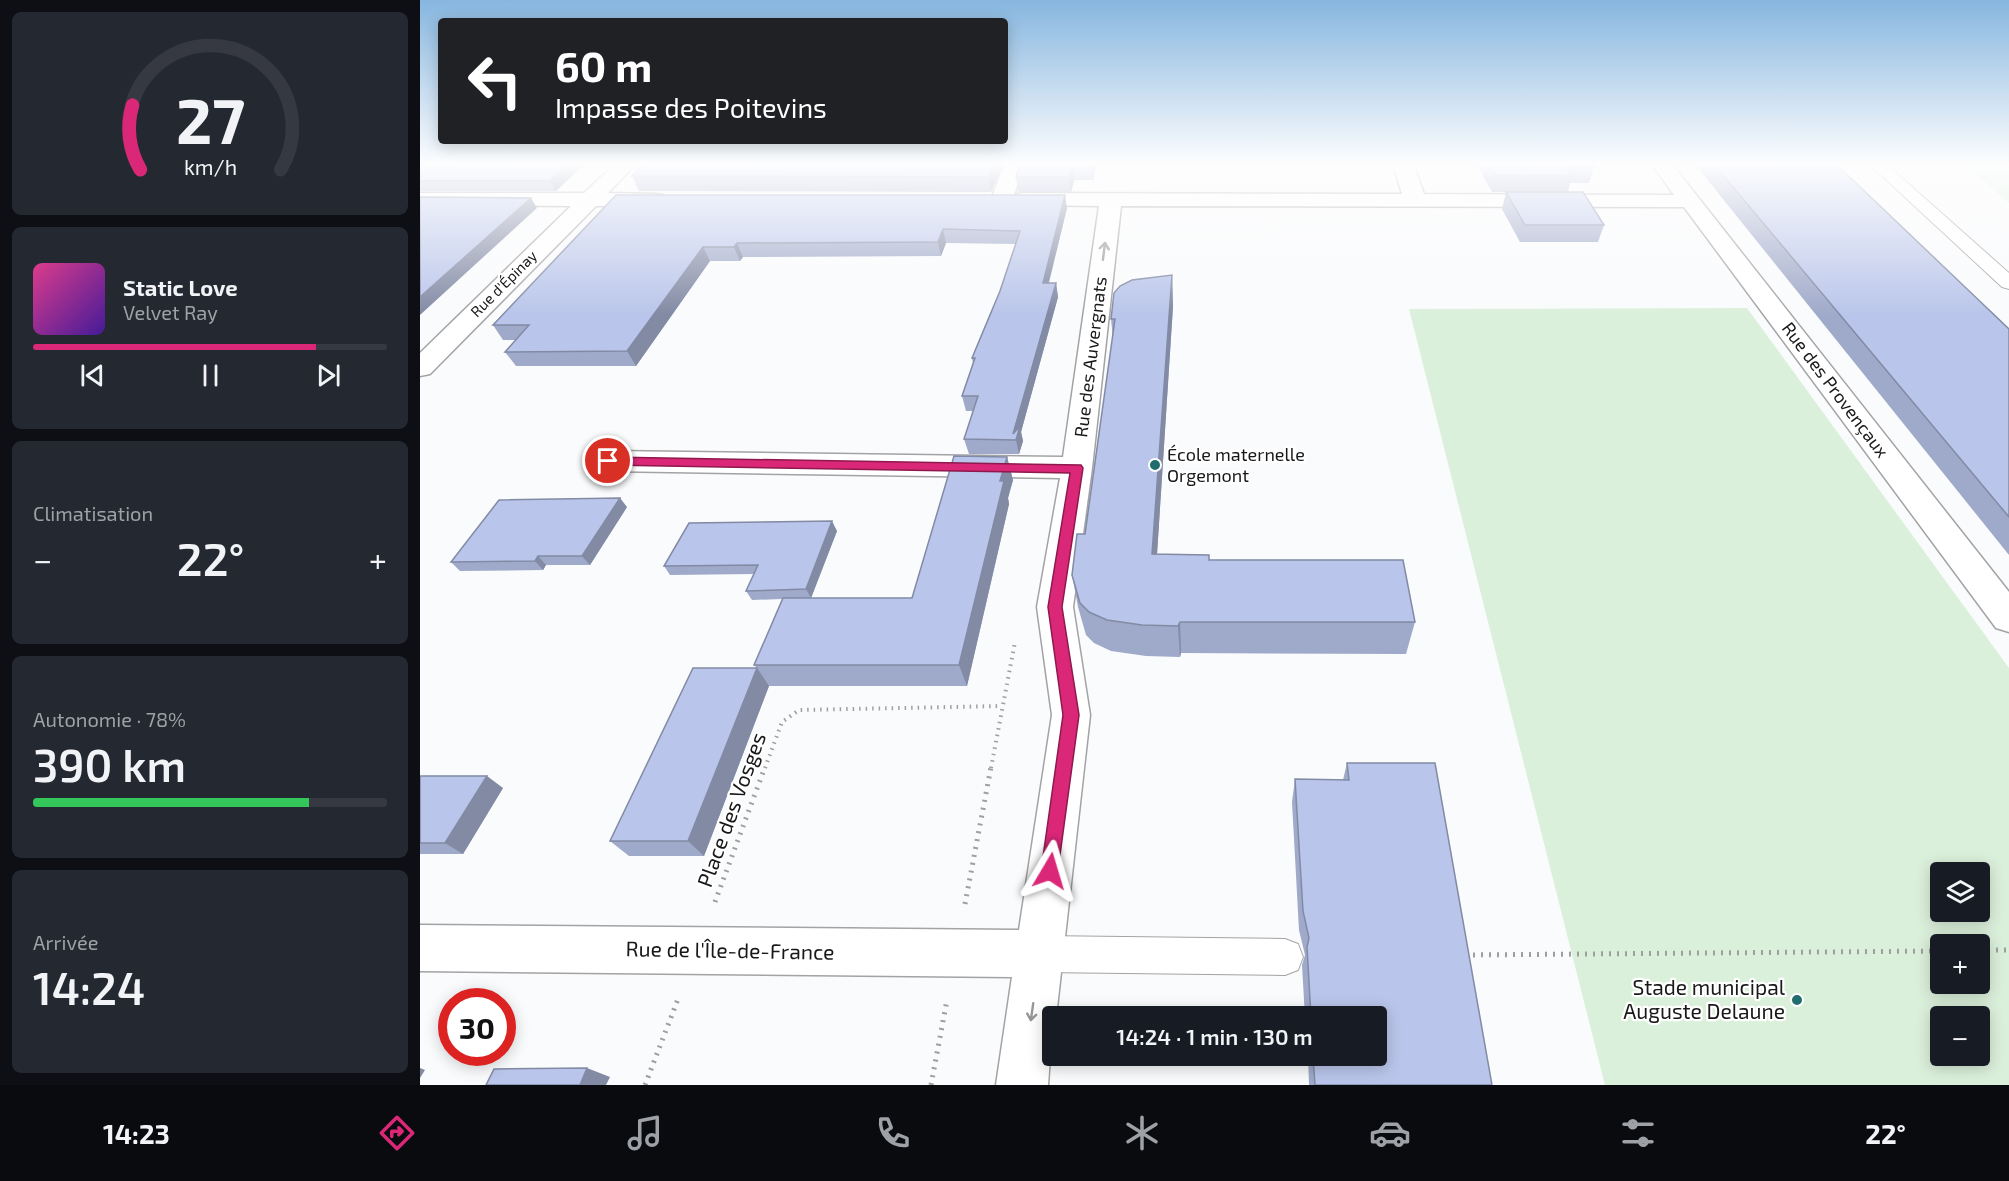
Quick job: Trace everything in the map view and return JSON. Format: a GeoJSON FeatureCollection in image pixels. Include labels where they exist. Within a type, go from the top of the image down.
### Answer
{"type":"FeatureCollection","features":[{"type":"Feature","properties":{"kind":"street","name":"Rue d'Épinay"},"geometry":{"type":"LineString","coordinates":[[420,368],[575,214]]}},
{"type":"Feature","properties":{"kind":"street","name":"Rue des Auvergnats"},"geometry":{"type":"LineString","coordinates":[[1022,1085],[1071,715],[1055,607],[1077,468],[1109,214]]}},
{"type":"Feature","properties":{"kind":"street","name":"Rue des Provençaux"},"geometry":{"type":"LineString","coordinates":[[1700,214],[2009,618]]}},
{"type":"Feature","properties":{"kind":"street"},"geometry":{"type":"LineString","coordinates":[[608,461],[1077,468]]}},
{"type":"Feature","properties":{"kind":"street","name":"Rue de l'Île-de-France"},"geometry":{"type":"LineString","coordinates":[[420,948],[1040,954]]}},
{"type":"Feature","properties":{"kind":"lane"},"geometry":{"type":"LineString","coordinates":[[1932,214],[2009,283]]}},
{"type":"Feature","properties":{"kind":"lane"},"geometry":{"type":"LineString","coordinates":[[1040,954],[1285,957]]}},
{"type":"Feature","properties":{"kind":"path"},"geometry":{"type":"LineString","coordinates":[[931,1085],[1014,642],[1060,640]]}},
{"type":"Feature","properties":{"kind":"path","name":"Place des Vosges"},"geometry":{"type":"LineString","coordinates":[[645,1085],[782,722],[799,710],[1002,706]]}},
{"type":"Feature","properties":{"kind":"path"},"geometry":{"type":"LineString","coordinates":[[1990,950],[2009,950]]}},
{"type":"Feature","properties":{"kind":"path"},"geometry":{"type":"LineString","coordinates":[[1452,955],[1930,951]]}},
{"type":"Feature","properties":{"kind":"green space"},"geometry":{"type":"Polygon","coordinates":[[[1747,308],[2009,668],[2009,1085],[1605,1085],[1409,309],[1747,308]]]}},
{"type":"Feature","properties":{"kind":"building"},"geometry":{"type":"Polygon","coordinates":[[[420,214],[513,214],[420,297],[420,214]]]}},
{"type":"Feature","properties":{"kind":"building"},"geometry":{"type":"Polygon","coordinates":[[[598,214],[1060,214],[1043,283],[1056,283],[1013,434],[1020,426],[1016,440],[964,439],[978,396],[962,396],[975,358],[972,358],[1000,291],[1020,231],[943,229],[938,242],[737,243],[734,247],[703,247],[627,351],[505,352],[529,325],[493,325],[598,214]]]}},
{"type":"Feature","properties":{"kind":"building"},"geometry":{"type":"Polygon","coordinates":[[[1518,214],[1597,214],[1604,225],[1525,225],[1518,214]]]}},
{"type":"Feature","properties":{"kind":"building"},"geometry":{"type":"Polygon","coordinates":[[[1755,214],[1888,214],[2009,329],[2009,517],[1755,214]]]}},
{"type":"Feature","properties":{"kind":"building"},"geometry":{"type":"Polygon","coordinates":[[[1172,275],[1152,554],[1209,555],[1209,560],[1403,560],[1415,622],[1180,622],[1178,626],[1142,625],[1107,620],[1089,612],[1080,603],[1072,575],[1077,534],[1085,534],[1115,319],[1111,319],[1114,293],[1120,286],[1132,280],[1172,275]]]}},
{"type":"Feature","properties":{"kind":"building"},"geometry":{"type":"Polygon","coordinates":[[[954,456],[1007,457],[1000,481],[1004,481],[959,665],[754,665],[783,598],[912,598],[954,456]]]}},
{"type":"Feature","properties":{"kind":"building"},"geometry":{"type":"Polygon","coordinates":[[[620,498],[582,556],[538,556],[535,561],[451,562],[499,500],[620,498]]]}},
{"type":"Feature","properties":{"kind":"building"},"geometry":{"type":"Polygon","coordinates":[[[832,521],[806,589],[746,591],[758,565],[664,566],[689,523],[832,521]]]}},
{"type":"Feature","properties":{"kind":"building"},"geometry":{"type":"Polygon","coordinates":[[[693,668],[757,668],[688,841],[610,841],[693,668]]]}},
{"type":"Feature","properties":{"kind":"building"},"geometry":{"type":"Polygon","coordinates":[[[1347,763],[1435,763],[1492,1085],[1315,1085],[1314,1066],[1387,1066],[1387,1006],[1310,1006],[1307,947],[1309,938],[1303,911],[1295,779],[1349,780],[1347,763]]]}},
{"type":"Feature","properties":{"kind":"building"},"geometry":{"type":"Polygon","coordinates":[[[420,776],[487,776],[445,843],[420,843],[420,776]]]}},
{"type":"Feature","properties":{"kind":"building"},"geometry":{"type":"Polygon","coordinates":[[[587,1068],[580,1085],[486,1085],[494,1069],[587,1068]]]}},
{"type":"Feature","properties":{"kind":"place","name":"École maternelle Orgemont"},"geometry":{"type":"Point","coordinates":[1155,465]}},
{"type":"Feature","properties":{"kind":"place","name":"Stade municipal Auguste Delaune"},"geometry":{"type":"Point","coordinates":[1797,1000]}},
{"type":"Feature","properties":{"kind":"route"},"geometry":{"type":"LineString","coordinates":[[608,461],[1077,468],[1055,607],[1071,715],[1050,871]]}}]}
